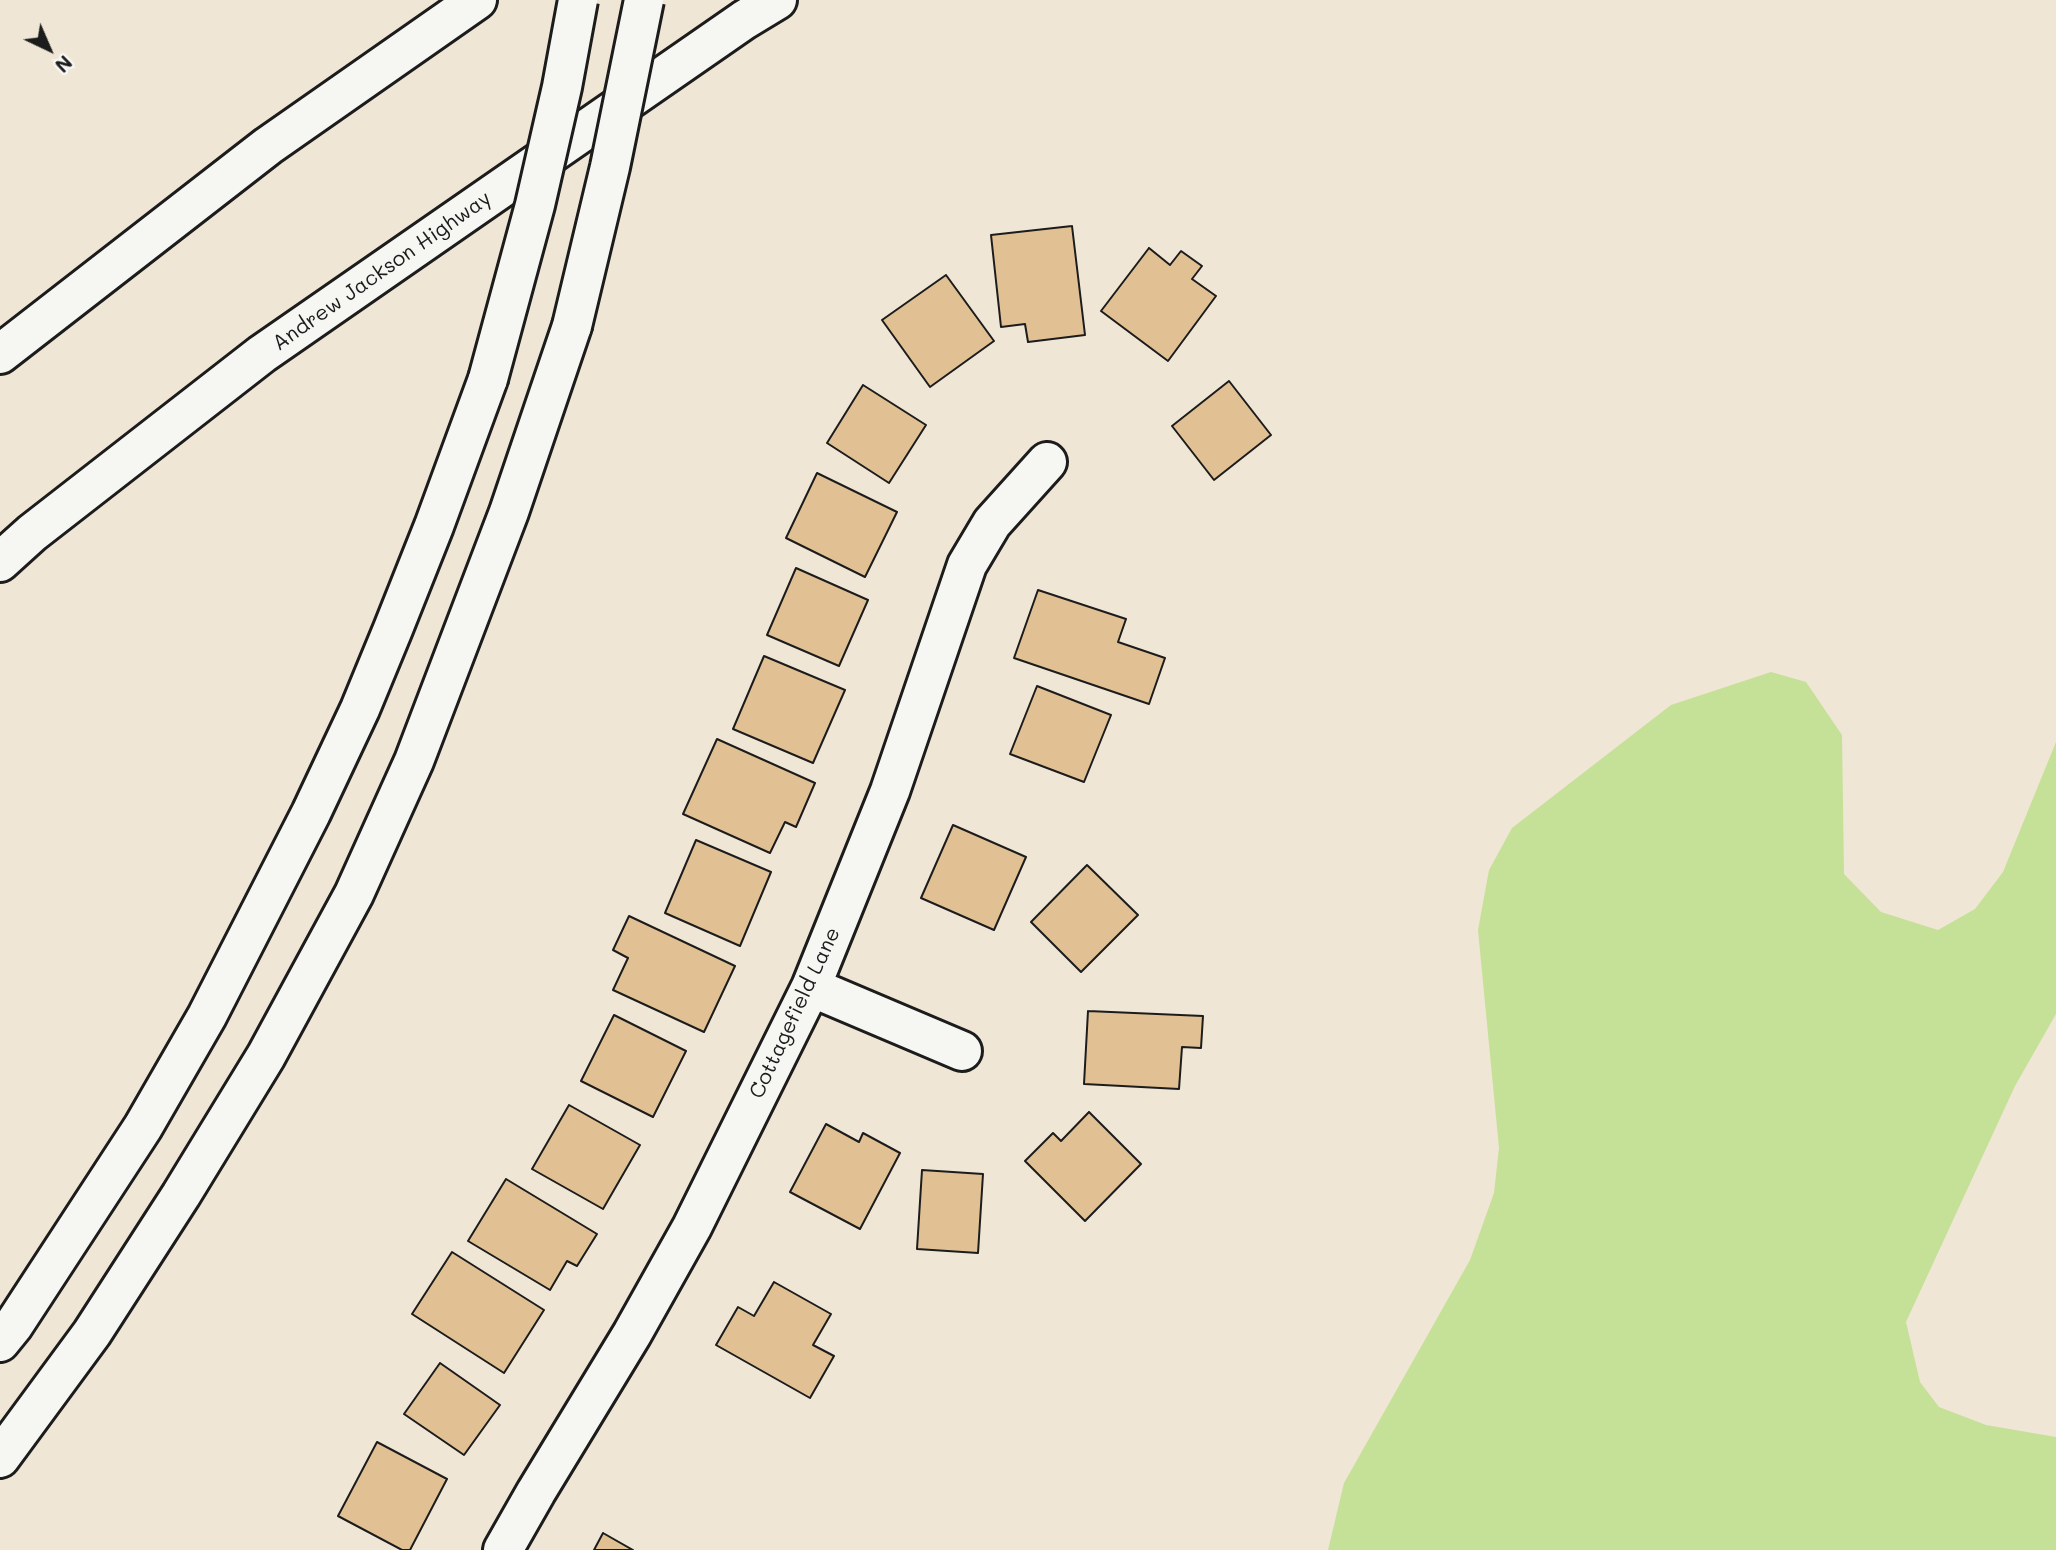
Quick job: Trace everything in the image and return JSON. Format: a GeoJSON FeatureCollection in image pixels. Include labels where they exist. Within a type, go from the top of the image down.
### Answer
{"type":"FeatureCollection","features":[{"type":"Feature","properties":{"kind":"main road"},"geometry":{"type":"LineString","coordinates":[[0,354],[268,146],[477,0]]}},
{"type":"Feature","properties":{"kind":"main road"},"geometry":{"type":"LineString","coordinates":[[0,1342],[143,1127],[207,1016],[312,813],[360,709],[434,526],[488,379],[535,205],[562,88],[578,0]]}},
{"type":"Feature","properties":{"kind":"main road"},"geometry":{"type":"LineString","coordinates":[[0,1458],[92,1333],[181,1195],[266,1056],[354,894],[423,737],[509,512],[572,326],[610,167],[644,0]]}},
{"type":"Feature","properties":{"kind":"main road","name":"Andrew Jackson Highway"},"geometry":{"type":"LineString","coordinates":[[0,562],[32,533],[261,354],[744,20],[777,0]]}},
{"type":"Feature","properties":{"kind":"main road","name":"Cottagefield Lane"},"geometry":{"type":"LineString","coordinates":[[503,1550],[632,1334],[692,1227],[811,987],[890,791],[967,565],[992,523],[1047,462]]}},
{"type":"Feature","properties":{"kind":"main road"},"geometry":{"type":"LineString","coordinates":[[811,987],[962,1051]]}},
{"type":"Feature","properties":{"kind":"green space"},"geometry":{"type":"Polygon","coordinates":[[[1771,672],[1806,682],[1842,735],[1844,874],[1881,912],[1938,930],[1975,909],[2003,872],[2056,742],[2056,1014],[2015,1086],[1906,1322],[1920,1382],[1939,1407],[1986,1425],[2056,1437],[2056,1550],[1328,1550],[1344,1483],[1470,1260],[1494,1193],[1499,1148],[1478,930],[1489,870],[1512,828],[1671,705],[1771,672]]]}},
{"type":"Feature","properties":{"kind":"building"},"geometry":{"type":"Polygon","coordinates":[[[1072,226],[1085,335],[1028,342],[1025,324],[1001,327],[991,235],[1072,226]]]}},
{"type":"Feature","properties":{"kind":"building"},"geometry":{"type":"Polygon","coordinates":[[[1149,248],[1170,265],[1181,251],[1202,266],[1192,279],[1216,296],[1168,361],[1101,311],[1149,248]]]}},
{"type":"Feature","properties":{"kind":"building"},"geometry":{"type":"Polygon","coordinates":[[[946,275],[994,341],[930,387],[882,320],[946,275]]]}},
{"type":"Feature","properties":{"kind":"building"},"geometry":{"type":"Polygon","coordinates":[[[1229,381],[1271,435],[1214,480],[1172,426],[1229,381]]]}},
{"type":"Feature","properties":{"kind":"building"},"geometry":{"type":"Polygon","coordinates":[[[863,385],[926,425],[889,483],[827,443],[863,385]]]}},
{"type":"Feature","properties":{"kind":"building"},"geometry":{"type":"Polygon","coordinates":[[[817,473],[897,512],[865,577],[786,538],[817,473]]]}},
{"type":"Feature","properties":{"kind":"building"},"geometry":{"type":"Polygon","coordinates":[[[796,568],[868,600],[839,666],[767,635],[796,568]]]}},
{"type":"Feature","properties":{"kind":"building"},"geometry":{"type":"Polygon","coordinates":[[[1038,590],[1126,619],[1118,642],[1165,658],[1149,704],[1014,658],[1038,590]]]}},
{"type":"Feature","properties":{"kind":"building"},"geometry":{"type":"Polygon","coordinates":[[[764,656],[845,690],[813,763],[733,729],[764,656]]]}},
{"type":"Feature","properties":{"kind":"building"},"geometry":{"type":"Polygon","coordinates":[[[1037,686],[1111,715],[1084,782],[1010,754],[1037,686]]]}},
{"type":"Feature","properties":{"kind":"building"},"geometry":{"type":"Polygon","coordinates":[[[717,739],[815,783],[796,827],[785,822],[770,853],[683,814],[717,739]]]}},
{"type":"Feature","properties":{"kind":"building"},"geometry":{"type":"Polygon","coordinates":[[[953,825],[1026,857],[994,930],[921,898],[953,825]]]}},
{"type":"Feature","properties":{"kind":"building"},"geometry":{"type":"Polygon","coordinates":[[[696,840],[771,872],[740,946],[665,913],[696,840]]]}},
{"type":"Feature","properties":{"kind":"building"},"geometry":{"type":"Polygon","coordinates":[[[1087,865],[1138,915],[1081,972],[1031,922],[1087,865]]]}},
{"type":"Feature","properties":{"kind":"building"},"geometry":{"type":"Polygon","coordinates":[[[629,916],[735,966],[704,1032],[613,990],[628,958],[613,950],[629,916]]]}},
{"type":"Feature","properties":{"kind":"building"},"geometry":{"type":"Polygon","coordinates":[[[1088,1011],[1203,1016],[1201,1048],[1182,1047],[1179,1089],[1084,1084],[1088,1011]]]}},
{"type":"Feature","properties":{"kind":"building"},"geometry":{"type":"Polygon","coordinates":[[[614,1015],[686,1051],[653,1117],[581,1081],[614,1015]]]}},
{"type":"Feature","properties":{"kind":"building"},"geometry":{"type":"Polygon","coordinates":[[[569,1105],[640,1145],[603,1209],[532,1169],[569,1105]]]}},
{"type":"Feature","properties":{"kind":"building"},"geometry":{"type":"Polygon","coordinates":[[[1089,1112],[1141,1164],[1085,1221],[1025,1161],[1053,1133],[1061,1141],[1089,1112]]]}},
{"type":"Feature","properties":{"kind":"building"},"geometry":{"type":"Polygon","coordinates":[[[826,1124],[859,1142],[863,1133],[900,1153],[860,1229],[790,1192],[826,1124]]]}},
{"type":"Feature","properties":{"kind":"building"},"geometry":{"type":"Polygon","coordinates":[[[922,1170],[983,1174],[978,1253],[917,1249],[922,1170]]]}},
{"type":"Feature","properties":{"kind":"building"},"geometry":{"type":"Polygon","coordinates":[[[506,1179],[597,1234],[577,1266],[567,1261],[550,1290],[468,1241],[506,1179]]]}},
{"type":"Feature","properties":{"kind":"building"},"geometry":{"type":"Polygon","coordinates":[[[452,1252],[544,1310],[504,1373],[412,1314],[452,1252]]]}},
{"type":"Feature","properties":{"kind":"building"},"geometry":{"type":"Polygon","coordinates":[[[774,1282],[831,1314],[813,1345],[834,1356],[810,1398],[716,1345],[738,1307],[754,1316],[774,1282]]]}},
{"type":"Feature","properties":{"kind":"building"},"geometry":{"type":"Polygon","coordinates":[[[440,1363],[500,1405],[464,1455],[404,1414],[440,1363]]]}},
{"type":"Feature","properties":{"kind":"building"},"geometry":{"type":"Polygon","coordinates":[[[377,1442],[447,1479],[410,1550],[402,1550],[338,1516],[377,1442]]]}},
{"type":"Feature","properties":{"kind":"building"},"geometry":{"type":"Polygon","coordinates":[[[603,1533],[633,1550],[594,1550],[603,1533]]]}}]}
